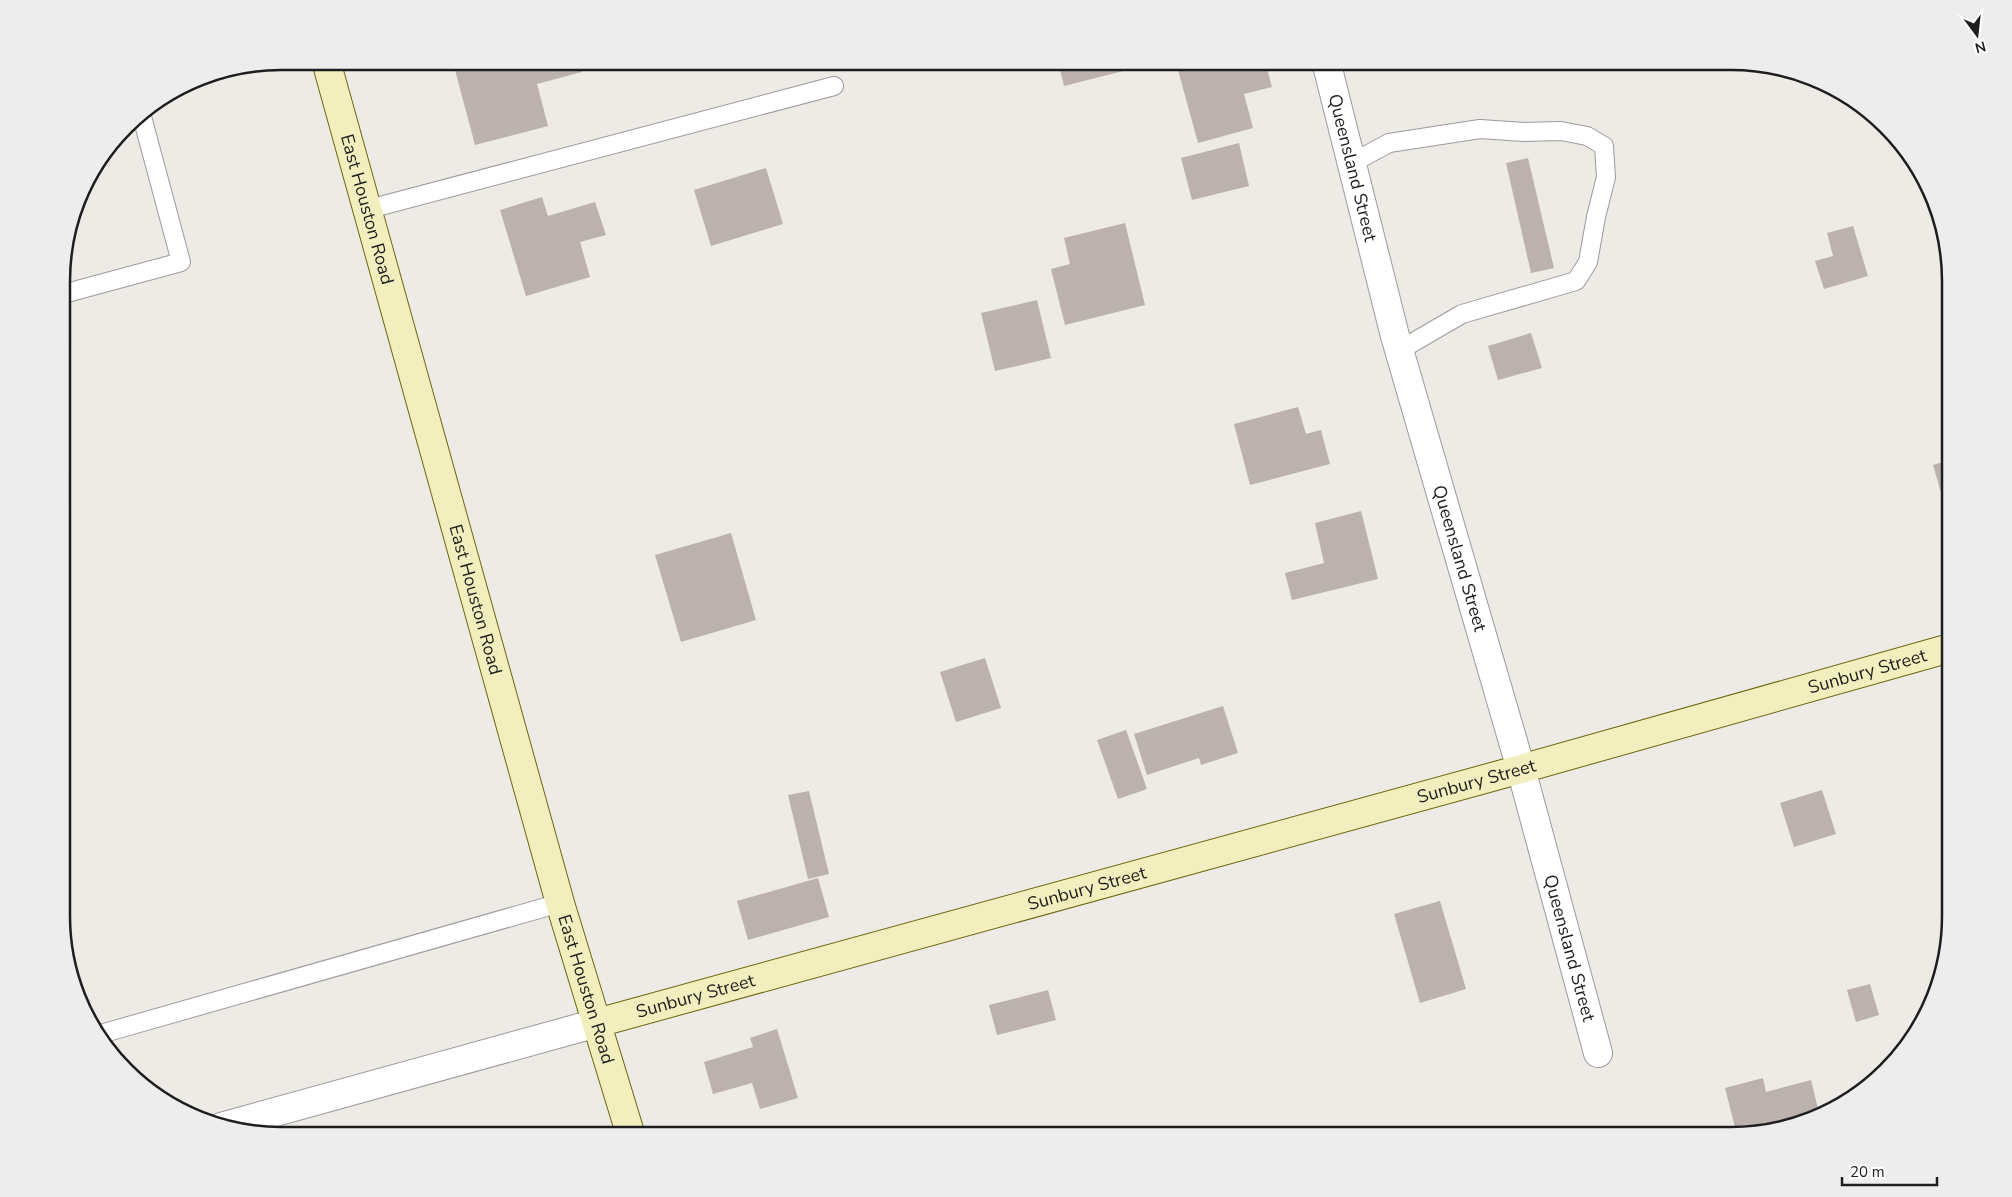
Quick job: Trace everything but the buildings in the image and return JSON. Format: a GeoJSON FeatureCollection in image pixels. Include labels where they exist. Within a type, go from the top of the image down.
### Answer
{"type":"FeatureCollection","features":[{"type":"Feature","properties":{"kind":"street","name":"East Houston Road"},"geometry":{"type":"LineString","coordinates":[[329,70],[560,902],[628,1127]]}},
{"type":"Feature","properties":{"kind":"street","name":"Queensland Street"},"geometry":{"type":"LineString","coordinates":[[1328,70],[1400,350],[1521,768],[1598,1053]]}},
{"type":"Feature","properties":{"kind":"street","name":"Sunbury Street"},"geometry":{"type":"LineString","coordinates":[[238,1122],[1942,650]]}},
{"type":"Feature","properties":{"kind":"lane"},"geometry":{"type":"LineString","coordinates":[[368,209],[834,86]]}},
{"type":"Feature","properties":{"kind":"lane"},"geometry":{"type":"LineString","coordinates":[[70,292],[181,262],[143,121]]}},
{"type":"Feature","properties":{"kind":"lane"},"geometry":{"type":"LineString","coordinates":[[1352,163],[1389,143],[1480,129],[1524,132],[1560,131],[1587,136],[1604,146],[1606,177],[1588,262],[1576,281],[1462,314],[1400,350]]}},
{"type":"Feature","properties":{"kind":"lane"},"geometry":{"type":"LineString","coordinates":[[106,1033],[560,902]]}}]}
